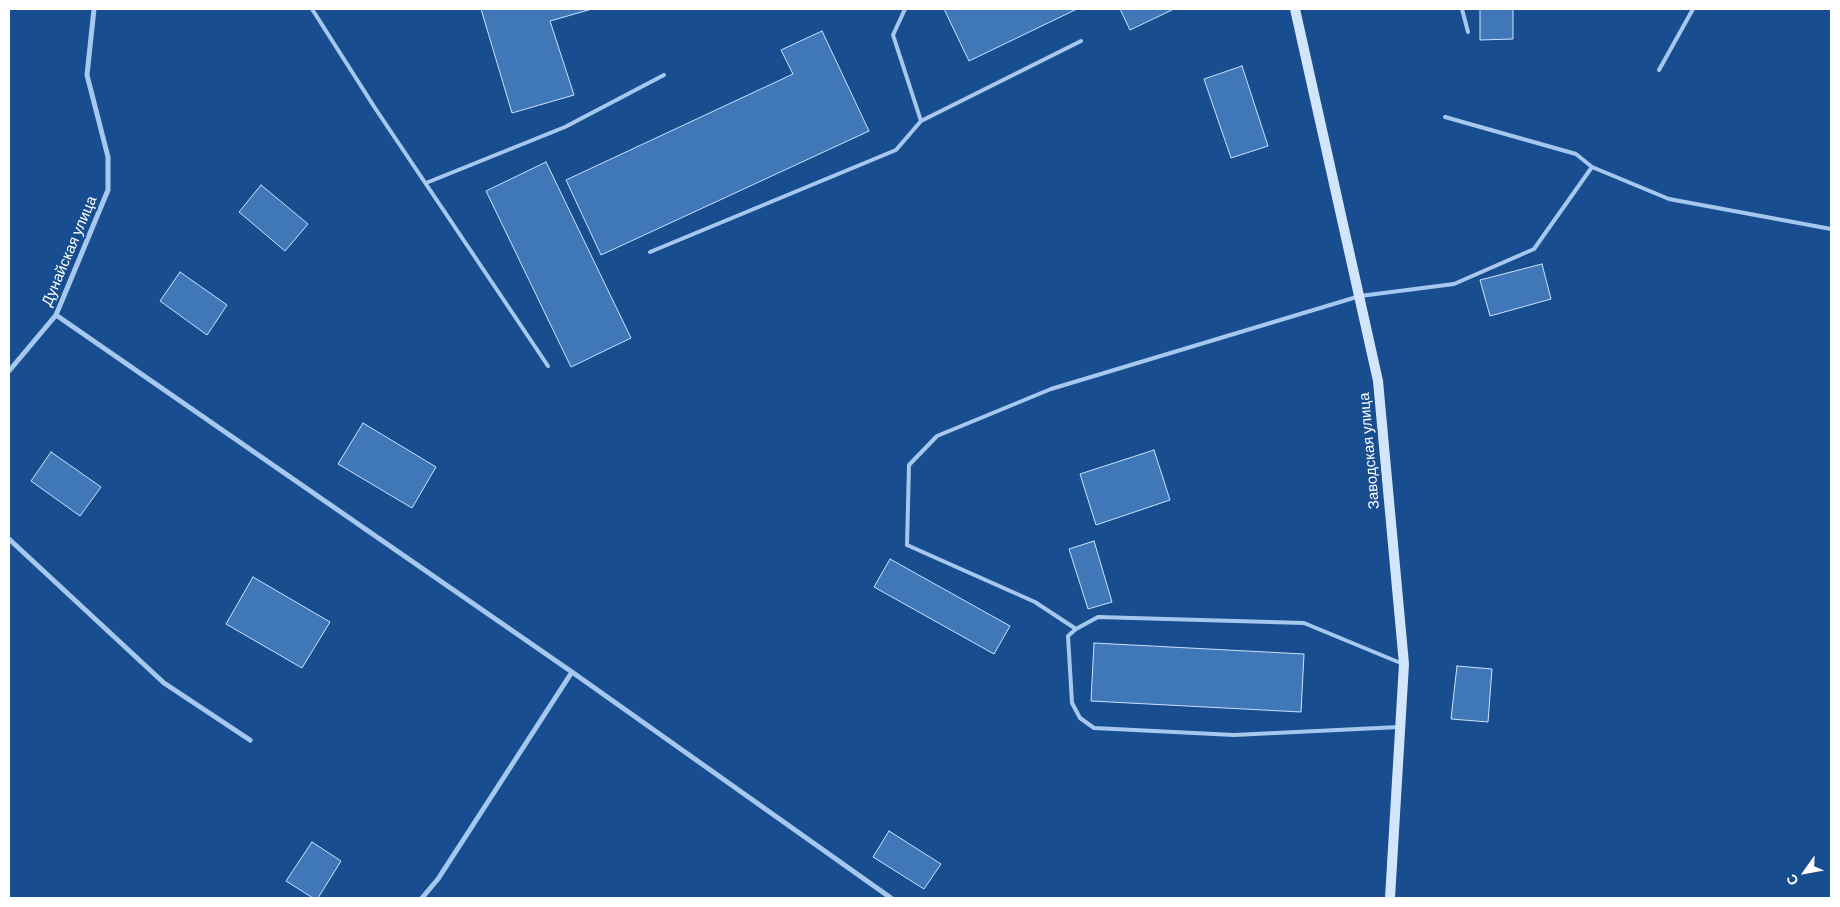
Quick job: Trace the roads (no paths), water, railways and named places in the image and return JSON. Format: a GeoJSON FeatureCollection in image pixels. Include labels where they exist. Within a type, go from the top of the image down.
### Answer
{"type":"FeatureCollection","features":[{"type":"Feature","properties":{"kind":"street","name":"Дунайская улица"},"geometry":{"type":"LineString","coordinates":[[9,371],[56,315],[108,190],[108,157],[86,75],[94,9]]}},
{"type":"Feature","properties":{"kind":"street","name":"Заводская улица"},"geometry":{"type":"LineString","coordinates":[[1296,9],[1378,381],[1404,664],[1390,898]]}},
{"type":"Feature","properties":{"kind":"street"},"geometry":{"type":"LineString","coordinates":[[56,315],[572,672],[891,898]]}},
{"type":"Feature","properties":{"kind":"street"},"geometry":{"type":"LineString","coordinates":[[9,539],[164,683],[250,740]]}},
{"type":"Feature","properties":{"kind":"street"},"geometry":{"type":"LineString","coordinates":[[422,898],[438,879],[572,672]]}},
{"type":"Feature","properties":{"kind":"lane"},"geometry":{"type":"LineString","coordinates":[[312,9],[548,366]]}},
{"type":"Feature","properties":{"kind":"lane"},"geometry":{"type":"LineString","coordinates":[[905,9],[893,35],[921,121]]}},
{"type":"Feature","properties":{"kind":"lane"},"geometry":{"type":"LineString","coordinates":[[1462,9],[1468,32]]}},
{"type":"Feature","properties":{"kind":"lane"},"geometry":{"type":"LineString","coordinates":[[1659,70],[1693,9]]}},
{"type":"Feature","properties":{"kind":"lane"},"geometry":{"type":"LineString","coordinates":[[650,252],[896,150],[921,121],[1081,41]]}},
{"type":"Feature","properties":{"kind":"lane"},"geometry":{"type":"LineString","coordinates":[[426,183],[565,127],[664,75]]}},
{"type":"Feature","properties":{"kind":"lane"},"geometry":{"type":"LineString","coordinates":[[1445,117],[1576,154],[1592,167],[1669,199],[1831,229]]}},
{"type":"Feature","properties":{"kind":"lane"},"geometry":{"type":"LineString","coordinates":[[1076,629],[1035,602],[907,545],[908,465],[937,436],[1051,389],[1360,296],[1454,284],[1534,249],[1592,167]]}},
{"type":"Feature","properties":{"kind":"lane"},"geometry":{"type":"LineString","coordinates":[[1401,727],[1234,735],[1094,728],[1080,718],[1072,703],[1068,636],[1076,629],[1098,618],[1304,623],[1404,664]]}}]}
